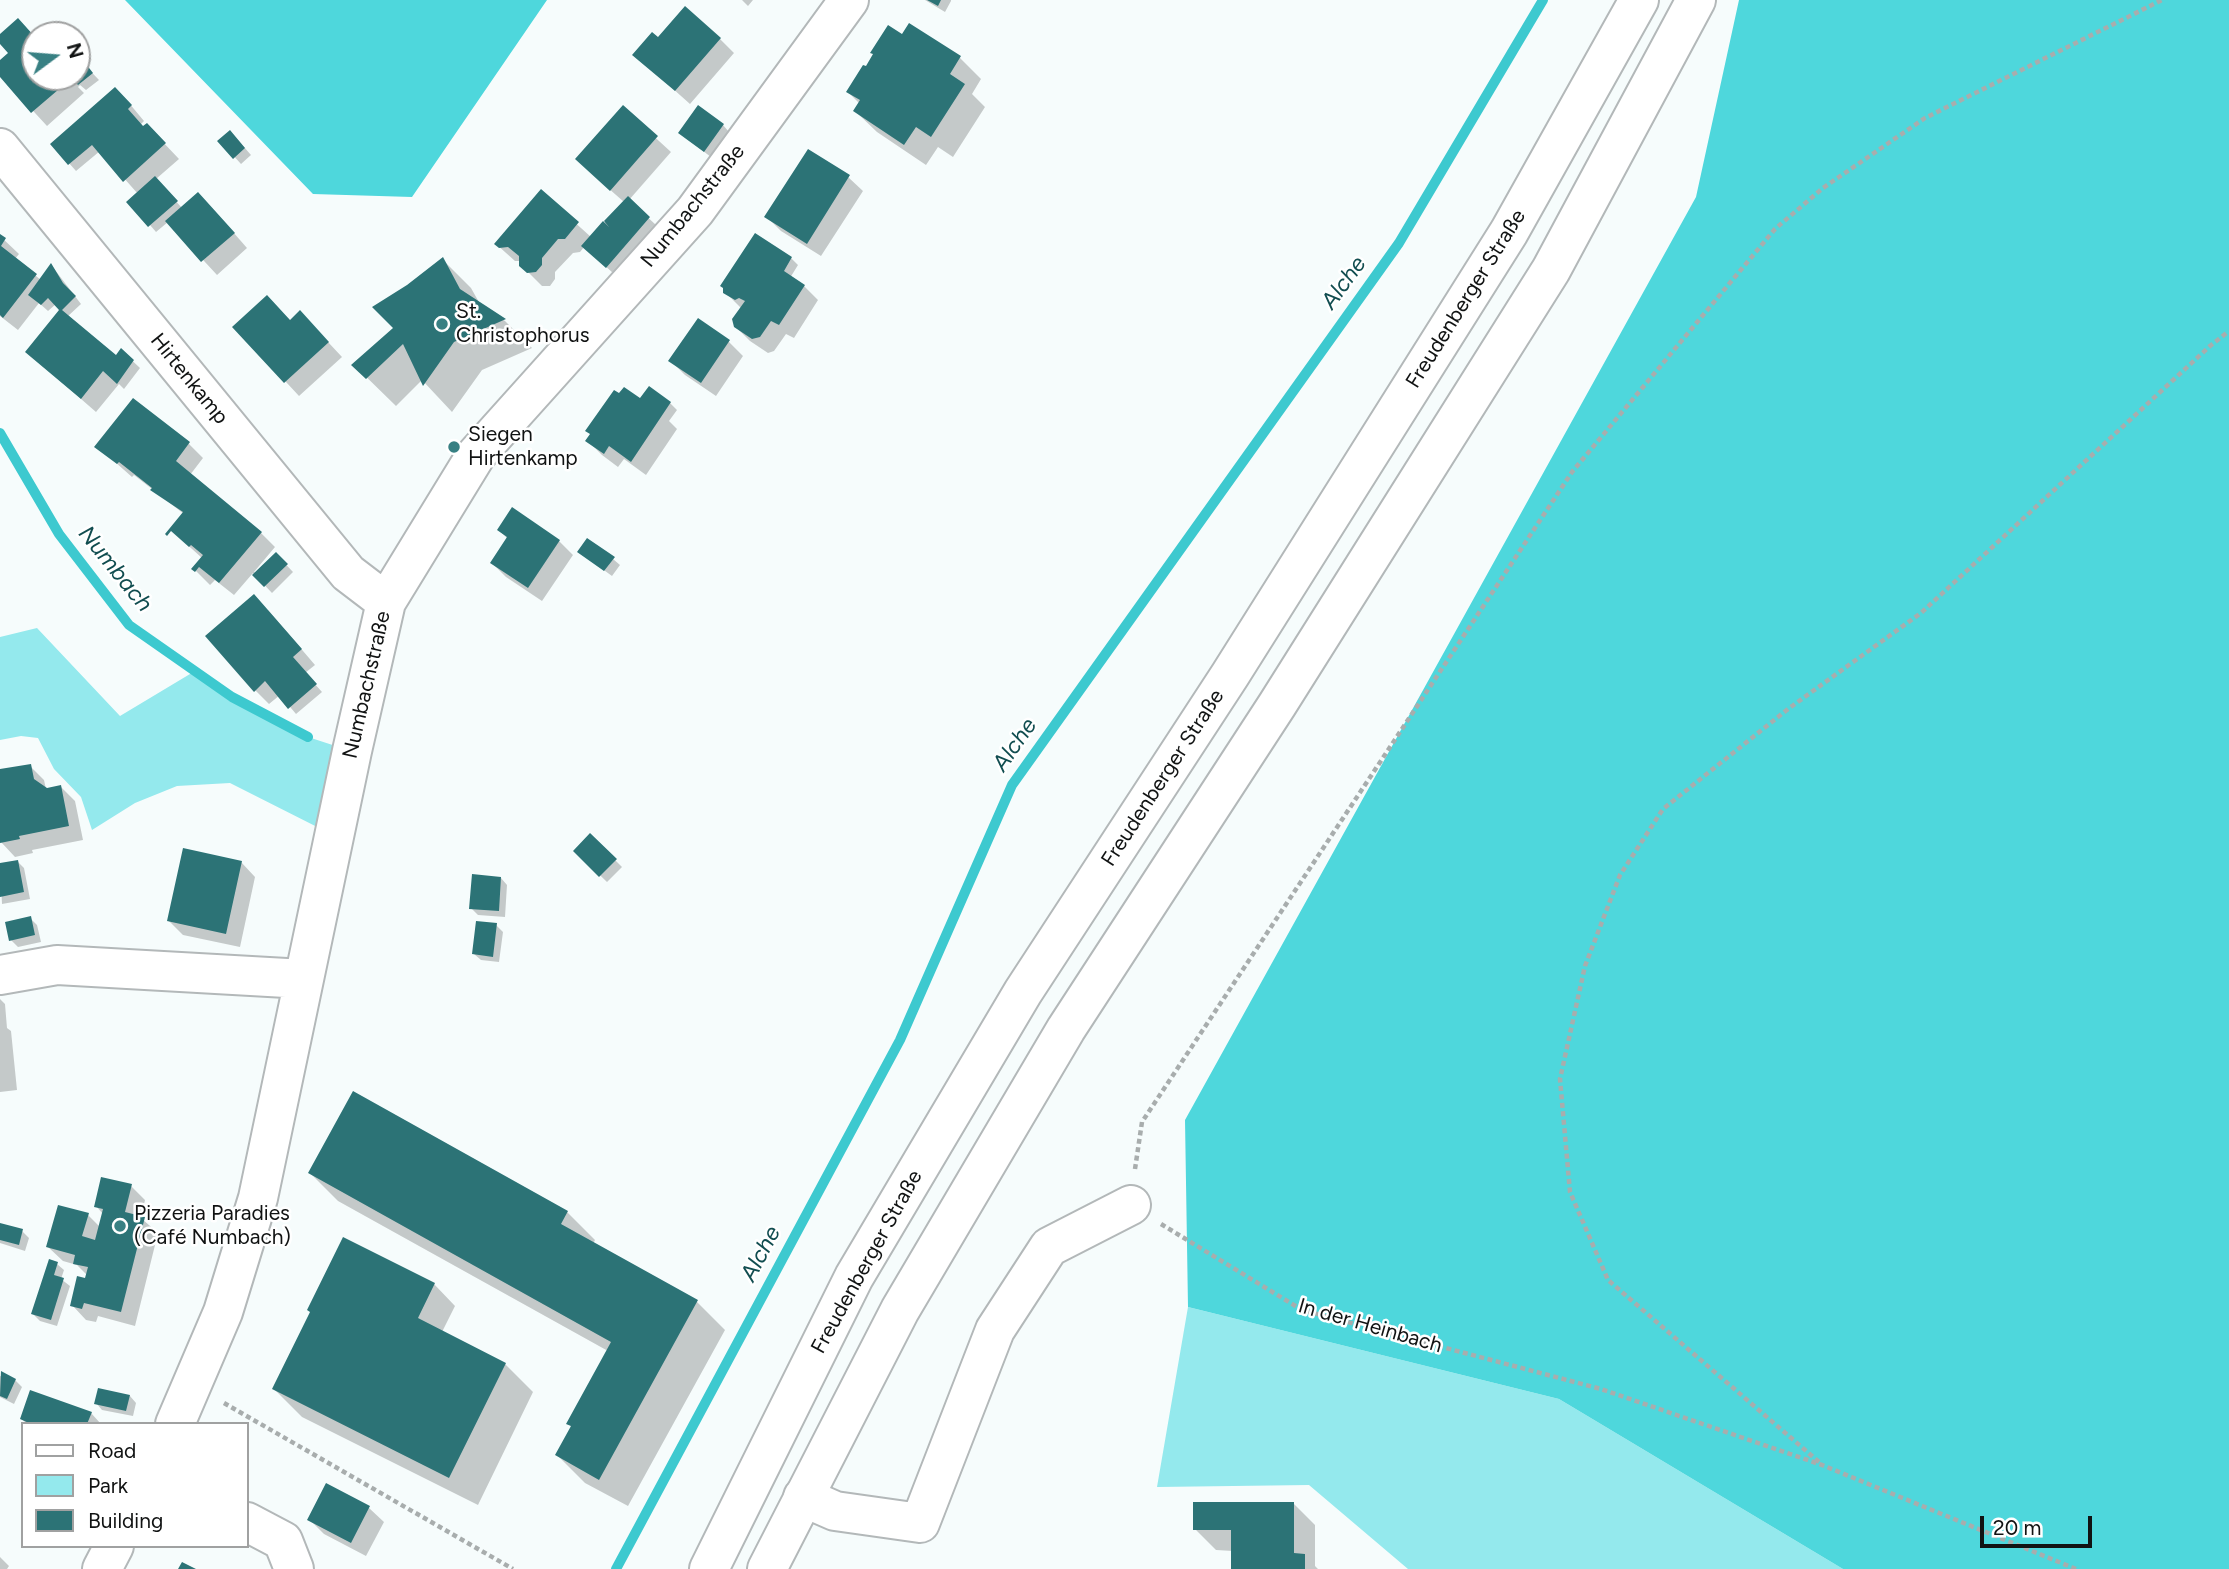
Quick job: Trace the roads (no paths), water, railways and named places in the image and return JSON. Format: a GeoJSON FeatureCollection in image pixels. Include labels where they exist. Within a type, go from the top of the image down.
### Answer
{"type":"FeatureCollection","features":[{"type":"Feature","properties":{"kind":"main road","name":"Numbachstraße"},"geometry":{"type":"LineString","coordinates":[[176,1422],[223,1312],[258,1198],[386,602],[477,455],[695,211],[849,0]]}},
{"type":"Feature","properties":{"kind":"main road","name":"Freudenberger Straße"},"geometry":{"type":"LineString","coordinates":[[709,1569],[854,1277],[1001,1028],[1230,675],[1510,232],[1639,0]]}},
{"type":"Feature","properties":{"kind":"main road"},"geometry":{"type":"LineString","coordinates":[[768,1569],[901,1310],[1066,1029],[1277,705],[1551,270],[1696,0]]}},
{"type":"Feature","properties":{"kind":"main road","name":"Hirtenkamp"},"geometry":{"type":"LineString","coordinates":[[0,148],[348,573],[386,602]]}},
{"type":"Feature","properties":{"kind":"main road"},"geometry":{"type":"LineString","coordinates":[[12,973],[57,965],[304,979]]}},
{"type":"Feature","properties":{"kind":"main road"},"geometry":{"type":"LineString","coordinates":[[803,1497],[835,1511],[920,1523],[995,1330],[1049,1247],[1130,1205]]}},
{"type":"Feature","properties":{"kind":"main road"},"geometry":{"type":"LineString","coordinates":[[248,1523],[283,1541],[293,1569]]}},
{"type":"Feature","properties":{"kind":"main road"},"geometry":{"type":"LineString","coordinates":[[102,1569],[113,1548]]}},
{"type":"Feature","properties":{"kind":"waterway","name":"Alche"},"geometry":{"type":"LineString","coordinates":[[616,1569],[900,1040],[1012,785],[1399,243],[1543,0]]}},
{"type":"Feature","properties":{"kind":"waterway","name":"Numbach"},"geometry":{"type":"LineString","coordinates":[[0,433],[59,534],[129,625],[232,697],[308,737]]}},
{"type":"Feature","properties":{"kind":"place","name":"St. Christophorus"},"geometry":{"type":"Point","coordinates":[442,324]}},
{"type":"Feature","properties":{"kind":"place","name":"Siegen Hirtenkamp"},"geometry":{"type":"Point","coordinates":[454,447]}},
{"type":"Feature","properties":{"kind":"place","name":"Pizzeria Paradies (Café Numbach)"},"geometry":{"type":"Point","coordinates":[120,1226]}}]}
